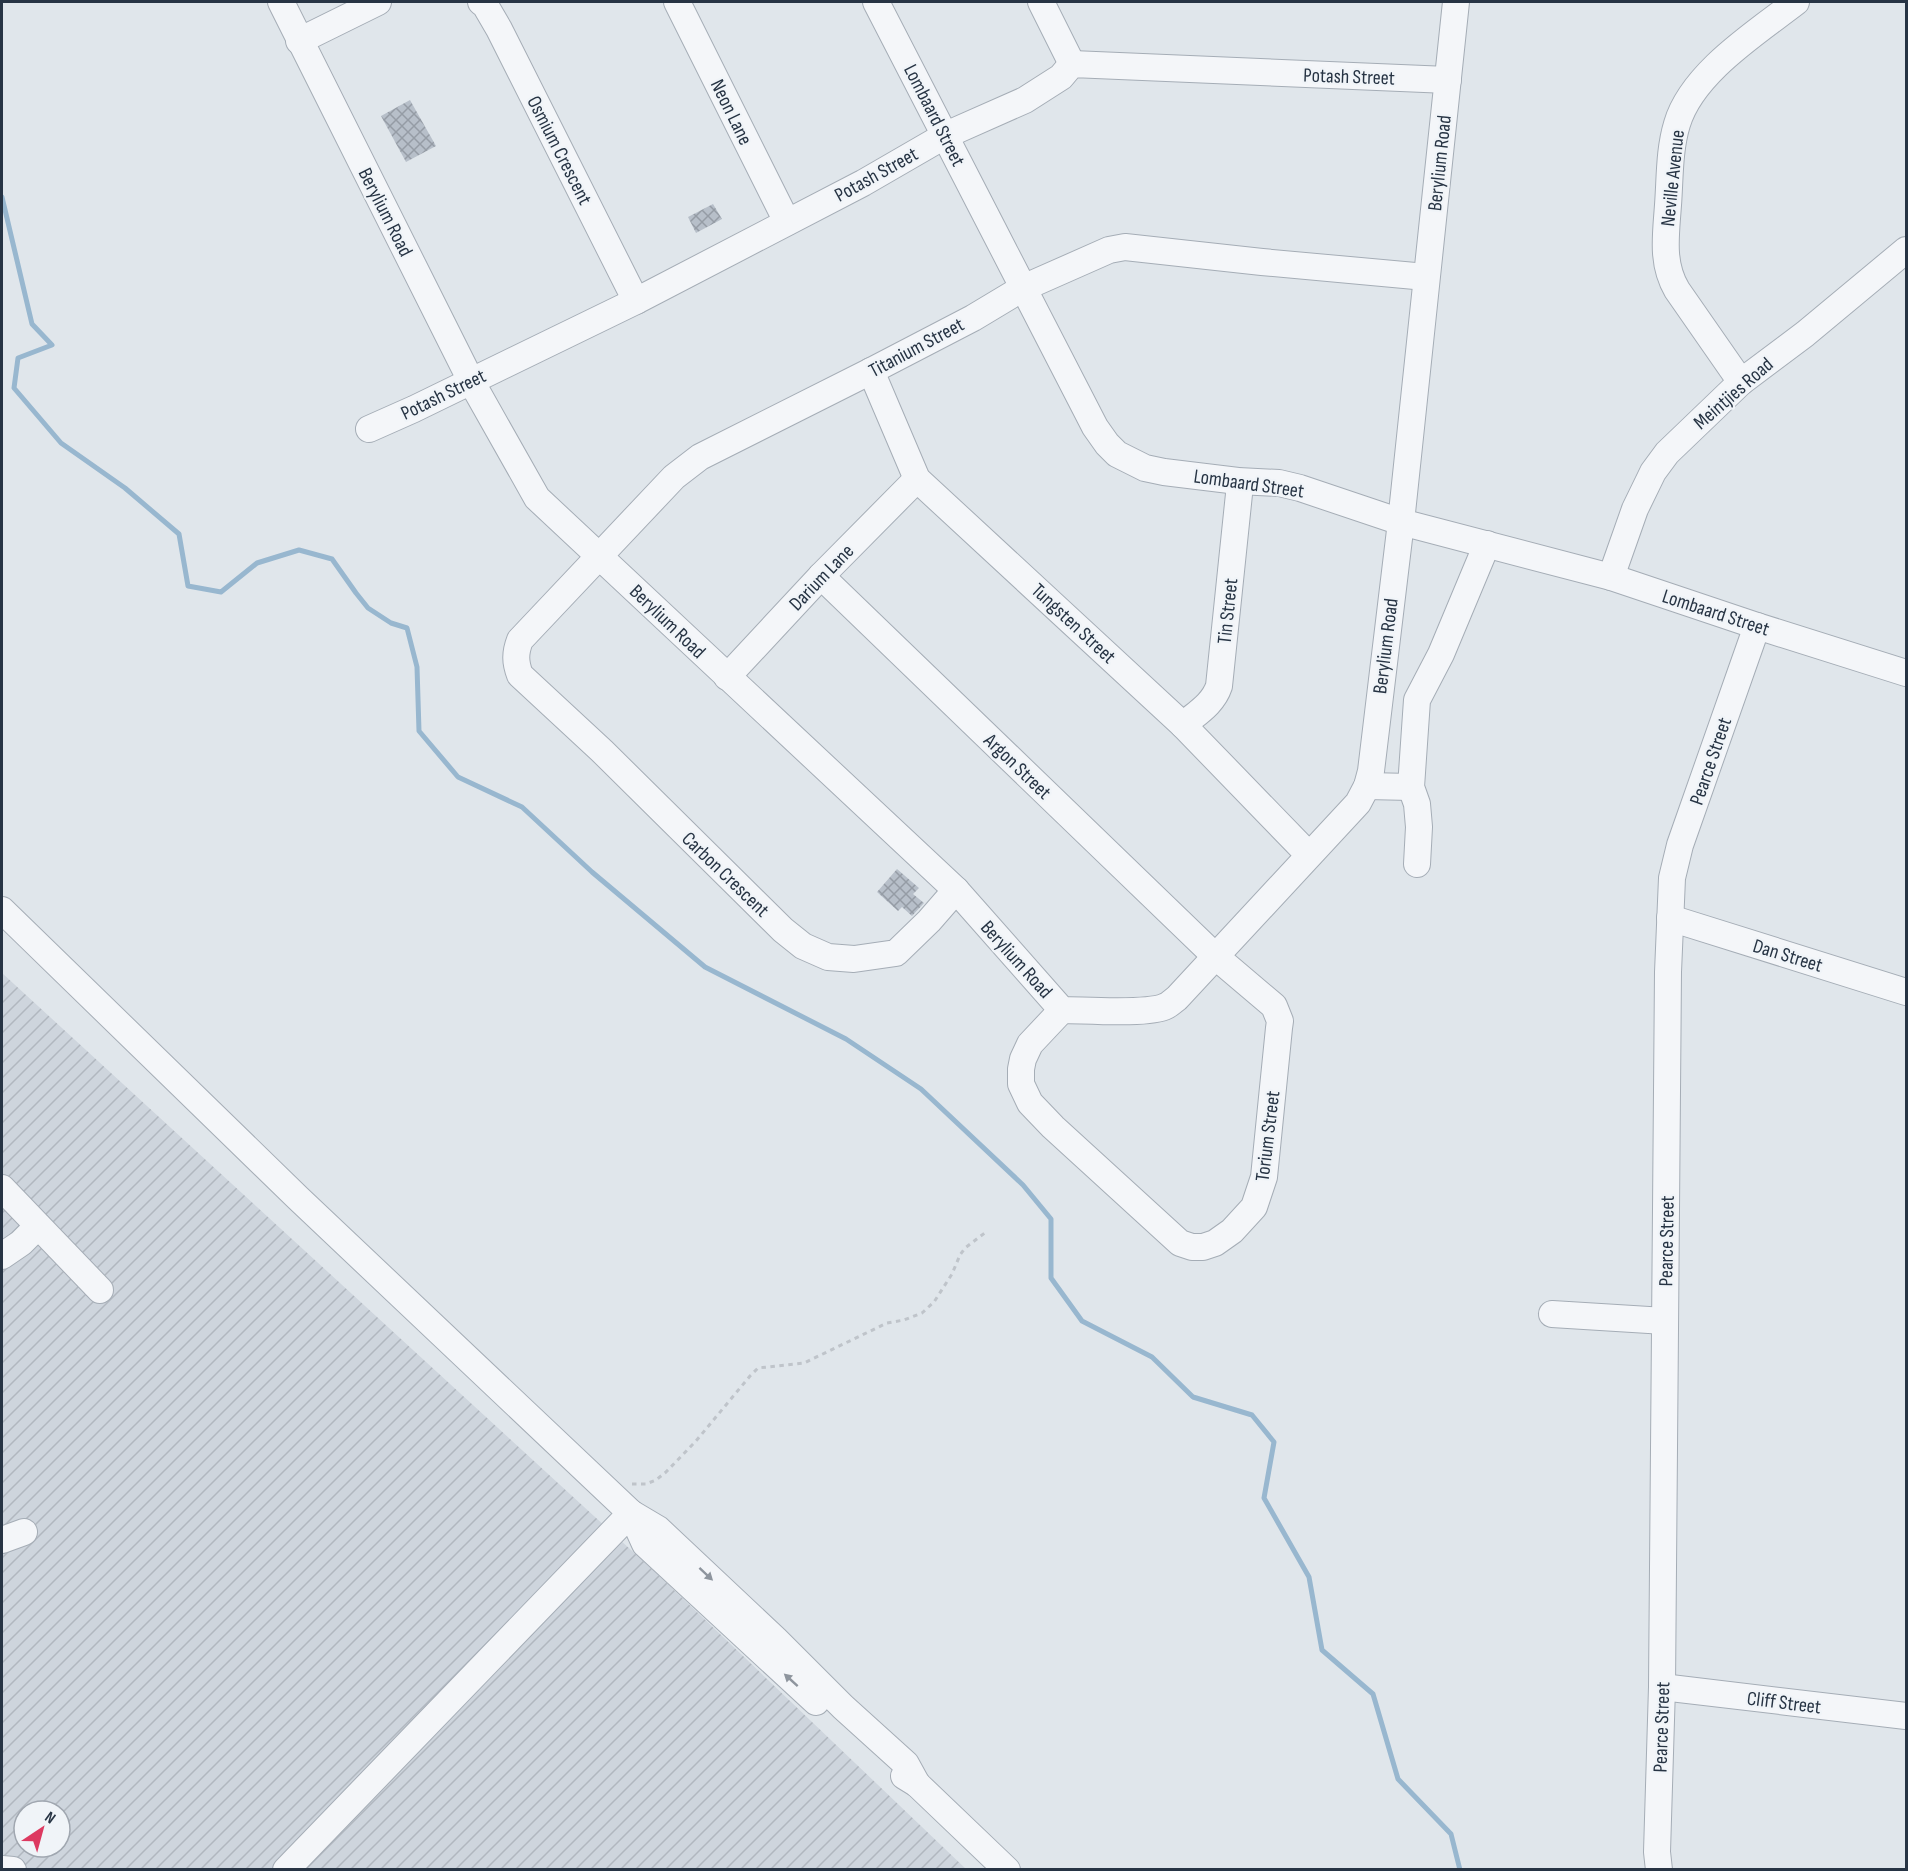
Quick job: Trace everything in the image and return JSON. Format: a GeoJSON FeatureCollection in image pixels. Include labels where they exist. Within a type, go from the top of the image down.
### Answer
{"type":"FeatureCollection","features":[{"type":"Feature","properties":{"kind":"street","name":"Berylium Road"},"geometry":{"type":"LineString","coordinates":[[281,2],[471,381],[537,498],[956,890],[1062,1010],[1135,1010],[1165,1007],[1177,998],[1358,803],[1367,786],[1371,771],[1401,522],[1456,2]]}},
{"type":"Feature","properties":{"kind":"street"},"geometry":{"type":"LineString","coordinates":[[299,41],[378,2]]}},
{"type":"Feature","properties":{"kind":"street","name":"Osmium Crescent"},"geometry":{"type":"LineString","coordinates":[[481,2],[499,29],[636,300]]}},
{"type":"Feature","properties":{"kind":"street","name":"Neon Lane"},"geometry":{"type":"LineString","coordinates":[[677,2],[786,222]]}},
{"type":"Feature","properties":{"kind":"street","name":"Lombaard Street"},"geometry":{"type":"LineString","coordinates":[[876,2],[1095,427],[1117,454],[1145,468],[1155,470],[1238,481],[1279,483],[1300,488],[1401,522],[1611,577],[1906,673]]}},
{"type":"Feature","properties":{"kind":"street"},"geometry":{"type":"LineString","coordinates":[[1041,2],[1072,64]]}},
{"type":"Feature","properties":{"kind":"street","name":"Neville Avenue"},"geometry":{"type":"LineString","coordinates":[[1741,382],[1677,290],[1669,274],[1665,252],[1673,140],[1685,107],[1708,75],[1725,58],[1796,2]]}},
{"type":"Feature","properties":{"kind":"street","name":"Potash Street"},"geometry":{"type":"LineString","coordinates":[[369,429],[636,300],[863,183],[946,135],[1025,100],[1061,77],[1072,64],[1448,80]]}},
{"type":"Feature","properties":{"kind":"street","name":"Titanium Street"},"geometry":{"type":"LineString","coordinates":[[520,675],[516,655],[520,640],[687,465],[973,318],[1023,288],[1109,250],[1125,247],[1284,265],[1426,277]]}},
{"type":"Feature","properties":{"kind":"street","name":"Meintjies Road"},"geometry":{"type":"LineString","coordinates":[[1611,577],[1635,509],[1653,472],[1667,453],[1741,382],[1805,334],[1906,250]]}},
{"type":"Feature","properties":{"kind":"street","name":"Tungsten Street"},"geometry":{"type":"LineString","coordinates":[[871,371],[917,479],[1184,724],[1309,855]]}},
{"type":"Feature","properties":{"kind":"street","name":"Darium Lane"},"geometry":{"type":"LineString","coordinates":[[727,677],[821,576],[917,479]]}},
{"type":"Feature","properties":{"kind":"street","name":"Tin Street"},"geometry":{"type":"LineString","coordinates":[[1184,724],[1210,703],[1220,686],[1239,494],[1238,481]]}},
{"type":"Feature","properties":{"kind":"street"},"geometry":{"type":"LineString","coordinates":[[1418,864],[1417,804],[1411,787],[1417,700],[1441,654],[1487,544]]}},
{"type":"Feature","properties":{"kind":"street","name":"Argon Street"},"geometry":{"type":"LineString","coordinates":[[821,576],[1215,956]]}},
{"type":"Feature","properties":{"kind":"street","name":"Pearce Street"},"geometry":{"type":"LineString","coordinates":[[1659,1869],[1657,1852],[1662,1687],[1672,878],[1680,845],[1757,626]]}},
{"type":"Feature","properties":{"kind":"street","name":"Carbon Crescent"},"geometry":{"type":"LineString","coordinates":[[520,675],[602,751],[783,930],[803,946],[828,957],[854,959],[896,953],[929,921],[956,890]]}},
{"type":"Feature","properties":{"kind":"street"},"geometry":{"type":"LineString","coordinates":[[1367,786],[1411,787]]}},
{"type":"Feature","properties":{"kind":"street"},"geometry":{"type":"LineString","coordinates":[[2,910],[298,1198],[631,1513],[645,1544],[834,1719],[893,1769],[917,1784],[1007,1869]]}},
{"type":"Feature","properties":{"kind":"street","name":"Dan Street"},"geometry":{"type":"LineString","coordinates":[[1670,918],[1906,992]]}},
{"type":"Feature","properties":{"kind":"street","name":"Torium Street"},"geometry":{"type":"LineString","coordinates":[[1062,1010],[1030,1044],[1021,1069],[1021,1084],[1030,1103],[1053,1127],[1180,1243],[1192,1248],[1203,1248],[1215,1243],[1244,1220],[1254,1207],[1260,1192],[1264,1177],[1280,1021],[1274,1006],[1215,956]]}},
{"type":"Feature","properties":{"kind":"street"},"geometry":{"type":"LineString","coordinates":[[2,1188],[100,1290]]}},
{"type":"Feature","properties":{"kind":"street"},"geometry":{"type":"LineString","coordinates":[[2,1256],[21,1243],[38,1226]]}},
{"type":"Feature","properties":{"kind":"street"},"geometry":{"type":"LineString","coordinates":[[1552,1314],[1665,1322]]}},
{"type":"Feature","properties":{"kind":"street"},"geometry":{"type":"LineString","coordinates":[[286,1869],[631,1513]]}},
{"type":"Feature","properties":{"kind":"street","name":"Cliff Street"},"geometry":{"type":"LineString","coordinates":[[1662,1687],[1906,1716]]}},
{"type":"Feature","properties":{"kind":"street"},"geometry":{"type":"LineString","coordinates":[[2,1869],[13,1869]]}},
{"type":"Feature","properties":{"kind":"path"},"geometry":{"type":"LineString","coordinates":[[601,1484],[646,1484],[656,1480],[696,1441],[758,1368],[804,1363],[887,1323],[922,1313],[934,1302],[952,1275],[965,1248],[986,1232]]}},
{"type":"Feature","properties":{"kind":"shaded area"},"geometry":{"type":"Polygon","coordinates":[[[2,973],[655,1572],[966,1869],[2,1869],[2,973]]]}},
{"type":"Feature","properties":{"kind":"building"},"geometry":{"type":"Polygon","coordinates":[[[410,100],[436,146],[406,162],[381,116],[410,100]]]}},
{"type":"Feature","properties":{"kind":"building"},"geometry":{"type":"Polygon","coordinates":[[[713,204],[722,219],[696,233],[688,217],[713,204]]]}},
{"type":"Feature","properties":{"kind":"building"},"geometry":{"type":"Polygon","coordinates":[[[897,869],[919,888],[913,894],[924,903],[912,916],[902,907],[898,911],[877,892],[897,869]]]}},
{"type":"Feature","properties":{"kind":"waterway"},"geometry":{"type":"LineString","coordinates":[[2,197],[32,324],[52,345],[18,358],[14,388],[61,443],[125,488],[179,534],[188,586],[221,592],[257,563],[299,550],[332,559],[368,608],[391,623],[407,628],[417,667],[419,731],[458,777],[522,807],[592,872],[705,967],[846,1039],[921,1089],[1023,1185],[1051,1219],[1051,1278],[1082,1321],[1152,1357],[1193,1397],[1252,1415],[1274,1442],[1264,1498],[1309,1577],[1322,1650],[1373,1694],[1398,1779],[1451,1834],[1460,1870]]}}]}
